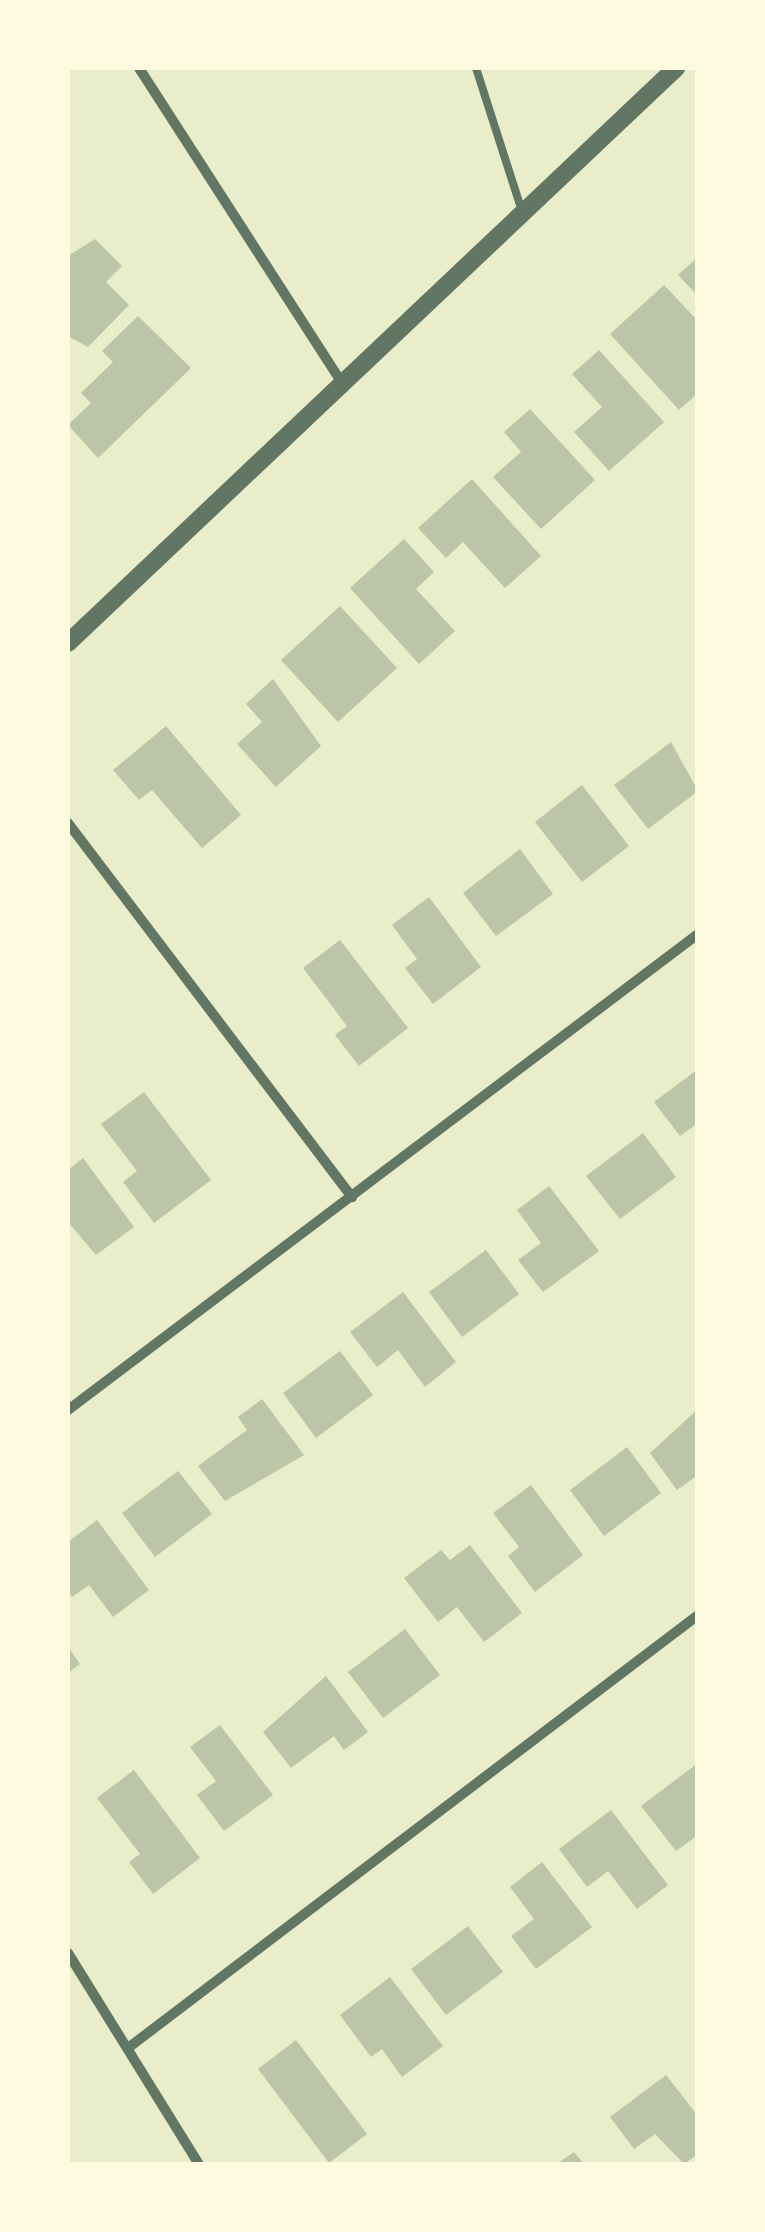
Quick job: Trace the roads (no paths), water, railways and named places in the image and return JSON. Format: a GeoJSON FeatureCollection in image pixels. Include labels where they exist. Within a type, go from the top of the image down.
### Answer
{"type":"FeatureCollection","features":[{"type":"Feature","properties":{"kind":"street"},"geometry":{"type":"LineString","coordinates":[[139,68],[343,386]]}},
{"type":"Feature","properties":{"kind":"street"},"geometry":{"type":"LineString","coordinates":[[68,643],[676,68]]}},
{"type":"Feature","properties":{"kind":"street"},"geometry":{"type":"LineString","coordinates":[[68,823],[352,1197]]}},
{"type":"Feature","properties":{"kind":"street"},"geometry":{"type":"LineString","coordinates":[[68,1410],[698,934]]}},
{"type":"Feature","properties":{"kind":"street"},"geometry":{"type":"LineString","coordinates":[[128,2048],[698,1615]]}},
{"type":"Feature","properties":{"kind":"street"},"geometry":{"type":"LineString","coordinates":[[68,1953],[198,2164]]}},
{"type":"Feature","properties":{"kind":"lane"},"geometry":{"type":"LineString","coordinates":[[476,68],[523,214]]}}]}
